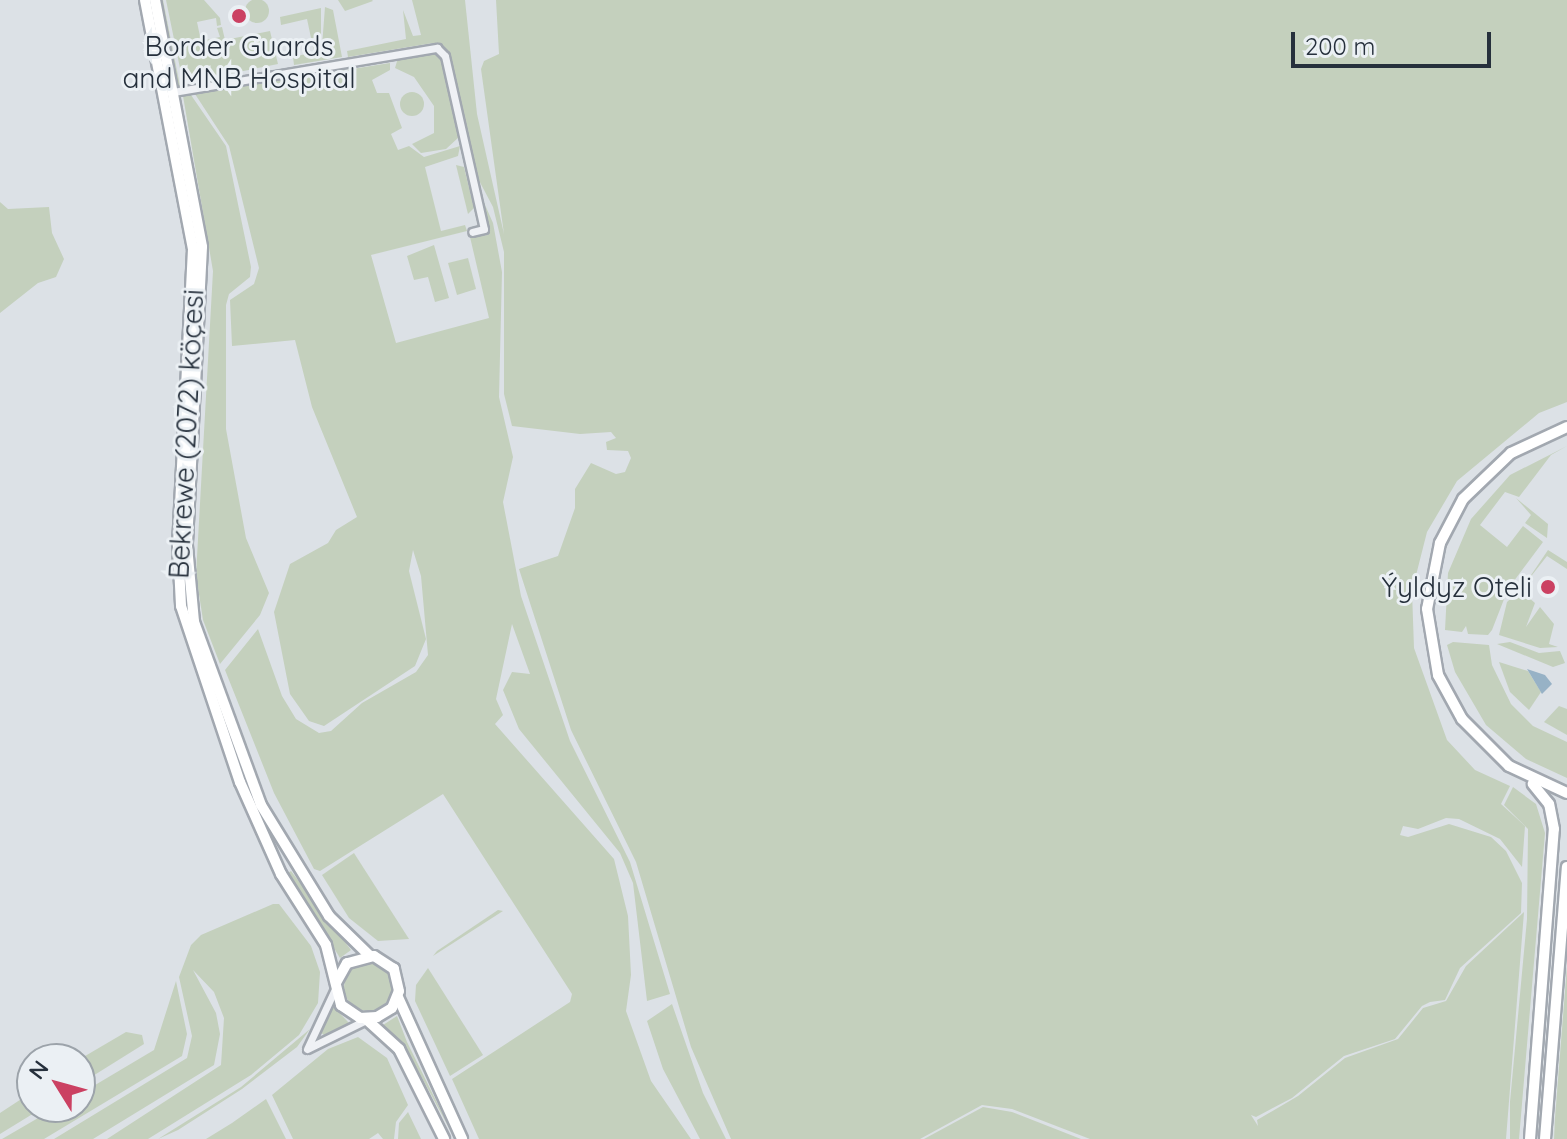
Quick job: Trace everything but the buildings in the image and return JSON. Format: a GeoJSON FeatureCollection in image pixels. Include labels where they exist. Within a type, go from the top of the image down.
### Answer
{"type":"FeatureCollection","features":[{"type":"Feature","properties":{"kind":"main road","name":"Bekrewe (2072) köçesi"},"geometry":{"type":"LineString","coordinates":[[145,0],[193,249],[178,546],[183,615],[245,794],[281,874],[326,945],[335,986],[345,1010],[366,1019],[399,1049],[444,1139]]}},
{"type":"Feature","properties":{"kind":"main road","name":"Bekrewe (2072) köçesi"},"geometry":{"type":"LineString","coordinates":[[155,0],[203,261],[187,546],[194,622],[249,779],[271,825],[329,916],[369,955],[394,969],[398,997],[462,1139]]}},
{"type":"Feature","properties":{"kind":"main road"},"geometry":{"type":"LineString","coordinates":[[1530,1139],[1554,829],[1544,796],[1523,775],[1483,745],[1445,690],[1430,642],[1428,592],[1443,536],[1474,486],[1511,453],[1567,427]]}},
{"type":"Feature","properties":{"kind":"main road"},"geometry":{"type":"LineString","coordinates":[[1523,775],[1567,793]]}},
{"type":"Feature","properties":{"kind":"main road"},"geometry":{"type":"LineString","coordinates":[[1545,1139],[1567,867]]}},
{"type":"Feature","properties":{"kind":"main road"},"geometry":{"type":"LineString","coordinates":[[335,986],[347,963],[369,955]]}},
{"type":"Feature","properties":{"kind":"main road"},"geometry":{"type":"LineString","coordinates":[[366,1019],[388,1012],[398,997]]}},
{"type":"Feature","properties":{"kind":"street"},"geometry":{"type":"LineString","coordinates":[[173,92],[437,48],[445,56],[484,229],[472,232]]}},
{"type":"Feature","properties":{"kind":"street"},"geometry":{"type":"LineString","coordinates":[[335,986],[307,1049],[366,1019]]}},
{"type":"Feature","properties":{"kind":"green space"},"geometry":{"type":"Polygon","coordinates":[[[257,-1],[265,3],[269,11],[265,19],[257,23],[249,19],[245,11],[249,3],[257,-1]]]}},
{"type":"Feature","properties":{"kind":"green space"},"geometry":{"type":"Polygon","coordinates":[[[160,0],[163,0],[180,86],[177,87],[160,0]]]}},
{"type":"Feature","properties":{"kind":"green space"},"geometry":{"type":"Polygon","coordinates":[[[166,0],[204,0],[220,18],[221,25],[217,26],[216,18],[197,22],[201,41],[220,37],[217,28],[222,27],[225,40],[270,31],[278,64],[183,83],[166,0]]]}},
{"type":"Feature","properties":{"kind":"green space"},"geometry":{"type":"Polygon","coordinates":[[[338,0],[372,0],[373,1],[345,11],[338,0]]]}},
{"type":"Feature","properties":{"kind":"green space"},"geometry":{"type":"Polygon","coordinates":[[[412,0],[465,0],[477,114],[504,234],[481,69],[484,61],[499,54],[496,0],[1567,0],[1567,402],[1539,413],[1457,481],[1427,532],[1412,591],[1414,648],[1447,740],[1475,770],[1510,786],[1501,804],[1525,826],[1522,867],[1500,839],[1459,819],[1446,818],[1418,829],[1403,826],[1400,835],[1408,837],[1449,824],[1491,837],[1506,851],[1522,883],[1521,913],[1460,968],[1445,1000],[1422,1006],[1395,1039],[1344,1056],[1292,1098],[1256,1117],[1251,1115],[1258,1126],[1257,1120],[1298,1096],[1345,1058],[1398,1039],[1423,1008],[1446,1001],[1466,966],[1524,912],[1506,1139],[1090,1139],[1012,1109],[982,1105],[920,1139],[731,1139],[691,1047],[636,862],[571,730],[519,569],[558,556],[575,508],[575,489],[591,463],[616,474],[625,472],[631,458],[628,451],[607,450],[606,442],[616,438],[611,432],[580,434],[512,426],[504,394],[504,252],[493,207],[473,169],[445,50],[433,43],[348,57],[347,51],[406,39],[403,10],[413,36],[421,35],[412,0]]]}},
{"type":"Feature","properties":{"kind":"green space"},"geometry":{"type":"Polygon","coordinates":[[[325,7],[333,10],[342,57],[294,65],[293,57],[314,52],[307,19],[281,25],[280,17],[321,8],[321,59],[325,7]]]}},
{"type":"Feature","properties":{"kind":"green space"},"geometry":{"type":"Polygon","coordinates":[[[431,51],[443,58],[459,137],[446,149],[421,153],[412,144],[434,133],[434,106],[414,77],[395,68],[398,58],[431,51]]]}},
{"type":"Feature","properties":{"kind":"green space"},"geometry":{"type":"Polygon","coordinates":[[[390,63],[390,70],[372,80],[377,93],[389,93],[402,128],[391,134],[398,150],[409,146],[424,157],[460,146],[458,156],[425,167],[441,231],[465,225],[467,231],[371,255],[396,343],[489,318],[470,237],[488,235],[478,189],[493,223],[502,272],[499,397],[513,457],[503,502],[521,596],[570,741],[630,862],[670,994],[647,1001],[633,883],[620,853],[519,729],[503,690],[512,672],[530,674],[512,624],[496,699],[503,715],[495,724],[614,859],[628,916],[631,975],[626,1011],[651,1081],[691,1139],[479,1139],[452,1079],[570,1002],[572,994],[443,794],[320,871],[314,869],[274,793],[225,670],[258,629],[282,696],[296,719],[319,733],[331,731],[362,703],[416,672],[428,655],[421,576],[413,550],[409,571],[426,639],[415,666],[324,726],[309,721],[290,694],[274,612],[290,564],[328,543],[336,530],[357,517],[312,407],[295,340],[232,346],[230,300],[254,284],[259,268],[229,146],[195,94],[390,63]]]}},
{"type":"Feature","properties":{"kind":"green space"},"geometry":{"type":"Polygon","coordinates":[[[412,92],[423,99],[424,104],[417,115],[412,116],[401,109],[400,104],[407,93],[412,92]]]}},
{"type":"Feature","properties":{"kind":"green space"},"geometry":{"type":"Polygon","coordinates":[[[191,95],[226,146],[251,267],[250,277],[229,294],[226,305],[226,429],[246,538],[269,593],[260,615],[220,664],[203,620],[196,575],[213,271],[183,96],[191,95]]]}},
{"type":"Feature","properties":{"kind":"green space"},"geometry":{"type":"Polygon","coordinates":[[[456,165],[464,167],[474,208],[468,214],[456,165]]]}},
{"type":"Feature","properties":{"kind":"green space"},"geometry":{"type":"Polygon","coordinates":[[[0,202],[8,209],[49,207],[52,233],[64,259],[56,277],[38,283],[0,313],[0,202]]]}},
{"type":"Feature","properties":{"kind":"green space"},"geometry":{"type":"Polygon","coordinates":[[[434,245],[449,298],[435,302],[428,277],[414,280],[407,256],[434,245]]]}},
{"type":"Feature","properties":{"kind":"green space"},"geometry":{"type":"Polygon","coordinates":[[[468,258],[476,289],[457,295],[448,263],[468,258]]]}},
{"type":"Feature","properties":{"kind":"green space"},"geometry":{"type":"Polygon","coordinates":[[[1567,446],[1551,455],[1519,497],[1505,492],[1480,525],[1507,547],[1523,526],[1543,542],[1508,589],[1492,630],[1488,635],[1468,634],[1466,626],[1462,632],[1445,630],[1448,573],[1471,519],[1510,475],[1567,446]]]}},
{"type":"Feature","properties":{"kind":"green space"},"geometry":{"type":"Polygon","coordinates":[[[1516,498],[1548,524],[1547,538],[1525,523],[1531,515],[1516,498]]]}},
{"type":"Feature","properties":{"kind":"green space"},"geometry":{"type":"Polygon","coordinates":[[[1548,550],[1567,562],[1567,569],[1547,556],[1525,584],[1548,550]]]}},
{"type":"Feature","properties":{"kind":"green space"},"geometry":{"type":"Polygon","coordinates":[[[1520,590],[1535,603],[1526,627],[1540,607],[1554,624],[1549,644],[1558,647],[1540,648],[1499,635],[1507,602],[1520,590]]]}},
{"type":"Feature","properties":{"kind":"green space"},"geometry":{"type":"Polygon","coordinates":[[[1453,642],[1489,645],[1492,665],[1511,704],[1533,726],[1567,742],[1567,778],[1526,759],[1486,725],[1455,672],[1447,645],[1453,642]]]}},
{"type":"Feature","properties":{"kind":"green space"},"geometry":{"type":"Polygon","coordinates":[[[1510,642],[1539,653],[1560,651],[1565,663],[1553,667],[1497,644],[1510,642]]]}},
{"type":"Feature","properties":{"kind":"green space"},"geometry":{"type":"Polygon","coordinates":[[[1499,662],[1528,671],[1541,692],[1529,710],[1510,692],[1499,662]]]}},
{"type":"Feature","properties":{"kind":"green space"},"geometry":{"type":"Polygon","coordinates":[[[1559,706],[1567,709],[1567,735],[1544,722],[1559,706]]]}},
{"type":"Feature","properties":{"kind":"green space"},"geometry":{"type":"Polygon","coordinates":[[[1513,787],[1536,804],[1545,833],[1519,1139],[1510,1139],[1510,1102],[1527,919],[1528,829],[1504,805],[1513,787]]]}},
{"type":"Feature","properties":{"kind":"green space"},"geometry":{"type":"Polygon","coordinates":[[[354,853],[409,939],[378,941],[349,918],[322,875],[354,853]]]}},
{"type":"Feature","properties":{"kind":"green space"},"geometry":{"type":"Polygon","coordinates":[[[291,871],[351,950],[340,958],[288,873],[291,871]]]}},
{"type":"Feature","properties":{"kind":"green space"},"geometry":{"type":"Polygon","coordinates":[[[279,904],[311,946],[320,972],[318,1003],[299,1035],[251,1075],[148,1139],[107,1139],[221,1065],[224,1018],[214,992],[193,970],[216,1013],[220,1034],[214,1065],[93,1139],[54,1139],[80,1123],[96,1123],[96,1113],[187,1058],[192,1036],[179,977],[191,945],[201,935],[279,904]]]}},
{"type":"Feature","properties":{"kind":"green space"},"geometry":{"type":"Polygon","coordinates":[[[498,910],[503,911],[433,956],[437,951],[498,910]]]}},
{"type":"Feature","properties":{"kind":"green space"},"geometry":{"type":"Polygon","coordinates":[[[368,963],[377,964],[385,970],[391,978],[391,996],[385,1004],[377,1010],[368,1011],[359,1010],[351,1004],[345,996],[344,987],[345,978],[351,970],[359,964],[368,963]]]}},
{"type":"Feature","properties":{"kind":"green space"},"geometry":{"type":"Polygon","coordinates":[[[1567,966],[1567,1139],[1554,1139],[1555,1118],[1567,966]]]}},
{"type":"Feature","properties":{"kind":"green space"},"geometry":{"type":"Polygon","coordinates":[[[428,968],[483,1055],[450,1076],[415,1001],[416,985],[428,968]]]}},
{"type":"Feature","properties":{"kind":"green space"},"geometry":{"type":"Polygon","coordinates":[[[176,981],[187,1034],[182,1056],[96,1108],[96,1084],[154,1050],[176,981]]]}},
{"type":"Feature","properties":{"kind":"green space"},"geometry":{"type":"Polygon","coordinates":[[[672,1004],[703,1093],[726,1139],[700,1139],[663,1069],[647,1021],[672,1004]]]}},
{"type":"Feature","properties":{"kind":"green space"},"geometry":{"type":"Polygon","coordinates":[[[333,1006],[349,1023],[324,1035],[320,1032],[333,1006]]]}},
{"type":"Feature","properties":{"kind":"green space"},"geometry":{"type":"Polygon","coordinates":[[[397,1016],[455,1139],[408,1052],[383,1025],[397,1016]]]}},
{"type":"Feature","properties":{"kind":"green space"},"geometry":{"type":"Polygon","coordinates":[[[310,1029],[297,1047],[242,1089],[178,1130],[158,1139],[241,1087],[310,1029]]]}},
{"type":"Feature","properties":{"kind":"green space"},"geometry":{"type":"Polygon","coordinates":[[[126,1032],[142,1035],[144,1044],[96,1074],[96,1050],[126,1032]]]}},
{"type":"Feature","properties":{"kind":"green space"},"geometry":{"type":"Polygon","coordinates":[[[358,1037],[387,1058],[408,1105],[396,1122],[394,1139],[383,1139],[378,1133],[369,1139],[293,1139],[272,1095],[328,1049],[358,1037]]]}},
{"type":"Feature","properties":{"kind":"green space"},"geometry":{"type":"Polygon","coordinates":[[[266,1099],[286,1139],[206,1139],[232,1123],[266,1099]]]}},
{"type":"Feature","properties":{"kind":"green space"},"geometry":{"type":"Polygon","coordinates":[[[16,1102],[18,1123],[0,1134],[0,1113],[16,1102]]]}},
{"type":"Feature","properties":{"kind":"green space"},"geometry":{"type":"Polygon","coordinates":[[[983,1107],[1012,1112],[1081,1139],[924,1139],[983,1107]]]}},
{"type":"Feature","properties":{"kind":"green space"},"geometry":{"type":"Polygon","coordinates":[[[408,1112],[421,1139],[398,1139],[399,1123],[408,1112]]]}},
{"type":"Feature","properties":{"kind":"green space"},"geometry":{"type":"Polygon","coordinates":[[[30,1123],[71,1123],[44,1139],[2,1139],[30,1123]]]}},
{"type":"Feature","properties":{"kind":"water"},"geometry":{"type":"Polygon","coordinates":[[[1527,669],[1545,675],[1552,684],[1542,694],[1527,669]]]}},
{"type":"Feature","properties":{"kind":"place","name":"Border Guards and MNB Hospital"},"geometry":{"type":"Point","coordinates":[239,16]}},
{"type":"Feature","properties":{"kind":"place","name":"Ýyldyz Oteli"},"geometry":{"type":"Point","coordinates":[1548,587]}}]}
